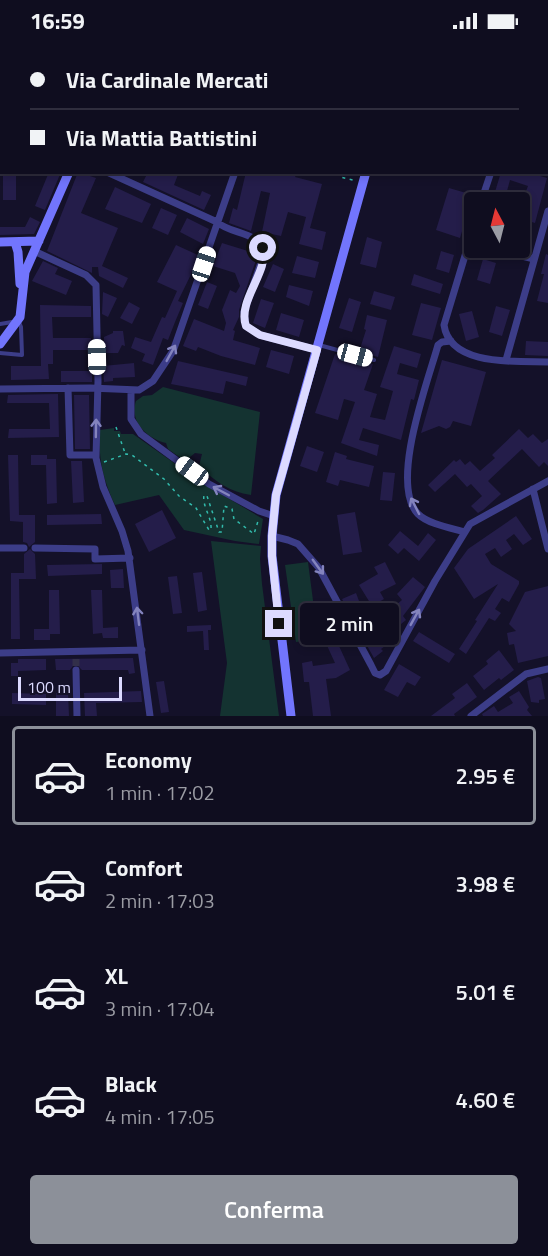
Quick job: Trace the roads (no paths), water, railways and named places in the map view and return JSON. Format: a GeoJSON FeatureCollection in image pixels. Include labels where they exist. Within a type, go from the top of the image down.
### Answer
{"type":"FeatureCollection","features":[{"type":"Feature","properties":{"kind":"main road"},"geometry":{"type":"LineString","coordinates":[[0,344],[18,321],[22,311],[24,276],[68,174]]}},
{"type":"Feature","properties":{"kind":"main road"},"geometry":{"type":"LineString","coordinates":[[291,716],[274,578],[272,536],[274,516],[283,468],[365,174]]}},
{"type":"Feature","properties":{"kind":"main road"},"geometry":{"type":"LineString","coordinates":[[0,242],[39,241]]}},
{"type":"Feature","properties":{"kind":"main road"},"geometry":{"type":"LineString","coordinates":[[15,242],[22,293]]}},
{"type":"Feature","properties":{"kind":"street"},"geometry":{"type":"LineString","coordinates":[[111,174],[218,222],[231,231],[255,238],[264,250],[263,259],[244,312],[244,321],[248,328],[260,335],[317,348]]}},
{"type":"Feature","properties":{"kind":"street"},"geometry":{"type":"LineString","coordinates":[[0,389],[140,390],[152,382],[172,351],[234,174]]}},
{"type":"Feature","properties":{"kind":"street"},"geometry":{"type":"LineString","coordinates":[[485,192],[490,174]]}},
{"type":"Feature","properties":{"kind":"street"},"geometry":{"type":"LineString","coordinates":[[506,360],[548,211]]}},
{"type":"Feature","properties":{"kind":"street"},"geometry":{"type":"LineString","coordinates":[[34,251],[86,275],[95,284],[96,458],[102,487],[122,531],[130,558],[150,716]]}},
{"type":"Feature","properties":{"kind":"street"},"geometry":{"type":"LineString","coordinates":[[466,258],[444,325],[451,341],[468,354],[483,358],[548,362]]}},
{"type":"Feature","properties":{"kind":"street"},"geometry":{"type":"LineString","coordinates":[[530,258],[534,259]]}},
{"type":"Feature","properties":{"kind":"street"},"geometry":{"type":"LineString","coordinates":[[451,341],[438,345],[410,446],[407,482],[414,508],[420,515],[465,532]]}},
{"type":"Feature","properties":{"kind":"street"},"geometry":{"type":"LineString","coordinates":[[68,388],[70,455],[96,458]]}},
{"type":"Feature","properties":{"kind":"street"},"geometry":{"type":"LineString","coordinates":[[131,390],[130,415],[137,430],[209,484],[261,512],[274,516]]}},
{"type":"Feature","properties":{"kind":"street"},"geometry":{"type":"LineString","coordinates":[[272,536],[298,544],[319,568],[365,656],[375,673],[380,675],[386,671],[435,581],[472,522],[548,482]]}},
{"type":"Feature","properties":{"kind":"street"},"geometry":{"type":"LineString","coordinates":[[533,489],[548,549]]}},
{"type":"Feature","properties":{"kind":"street"},"geometry":{"type":"LineString","coordinates":[[0,548],[24,548]]}},
{"type":"Feature","properties":{"kind":"street"},"geometry":{"type":"LineString","coordinates":[[35,548],[94,549],[95,559],[130,558]]}},
{"type":"Feature","properties":{"kind":"street"},"geometry":{"type":"LineString","coordinates":[[0,653],[76,655],[142,650]]}},
{"type":"Feature","properties":{"kind":"street"},"geometry":{"type":"LineString","coordinates":[[471,716],[526,674],[548,669]]}},
{"type":"Feature","properties":{"kind":"street"},"geometry":{"type":"LineString","coordinates":[[76,670],[77,716]]}},
{"type":"Feature","properties":{"kind":"lane"},"geometry":{"type":"LineString","coordinates":[[0,324],[18,321],[21,327],[22,355],[0,353]]}},
{"type":"Feature","properties":{"kind":"lane"},"geometry":{"type":"LineString","coordinates":[[317,348],[374,360]]}},
{"type":"Feature","properties":{"kind":"tunnel"},"geometry":{"type":"LineString","coordinates":[[76,659],[76,670]]}}]}
